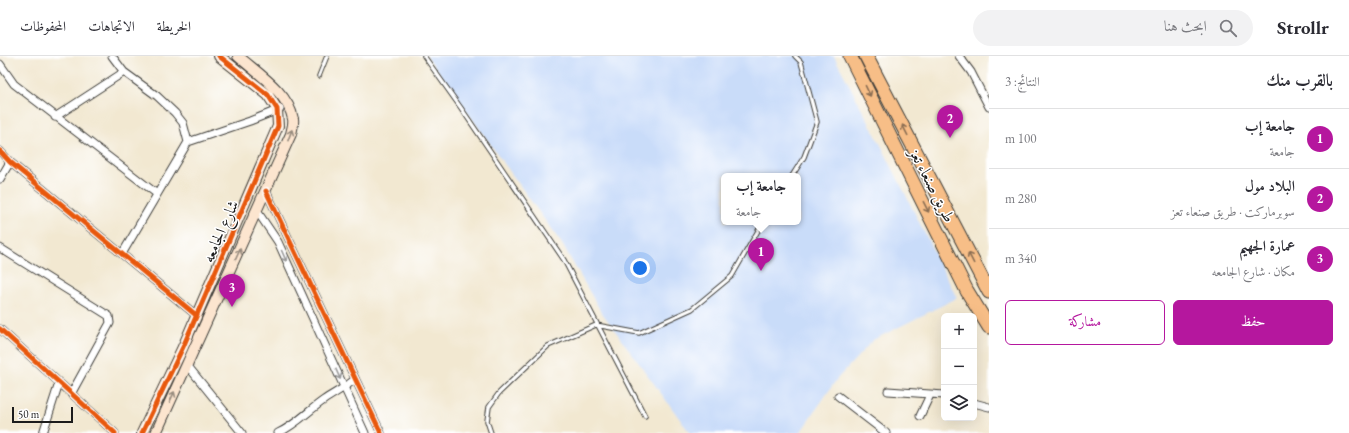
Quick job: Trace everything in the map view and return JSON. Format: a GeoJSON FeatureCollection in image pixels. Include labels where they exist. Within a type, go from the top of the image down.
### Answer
{"type":"FeatureCollection","features":[{"type":"Feature","properties":{"kind":"highway","name":"طريق صنعاء تعز"},"geometry":{"type":"LineString","coordinates":[[850,56],[968,291],[989,327]]}},
{"type":"Feature","properties":{"kind":"highway","name":"طريق صنعاء تعز"},"geometry":{"type":"LineString","coordinates":[[866,56],[987,284]]}},
{"type":"Feature","properties":{"kind":"street"},"geometry":{"type":"LineString","coordinates":[[112,56],[124,72],[158,96],[175,113],[182,123],[188,142]]}},
{"type":"Feature","properties":{"kind":"street"},"geometry":{"type":"LineString","coordinates":[[219,56],[268,95],[277,109]]}},
{"type":"Feature","properties":{"kind":"street"},"geometry":{"type":"LineString","coordinates":[[238,56],[277,92],[290,108]]}},
{"type":"Feature","properties":{"kind":"street"},"geometry":{"type":"LineString","coordinates":[[959,56],[971,72],[989,107]]}},
{"type":"Feature","properties":{"kind":"street"},"geometry":{"type":"LineString","coordinates":[[0,64],[14,84],[157,194]]}},
{"type":"Feature","properties":{"kind":"street"},"geometry":{"type":"LineString","coordinates":[[55,117],[124,72]]}},
{"type":"Feature","properties":{"kind":"street"},"geometry":{"type":"LineString","coordinates":[[122,254],[188,142],[250,121],[277,109],[290,108]]}},
{"type":"Feature","properties":{"kind":"street","name":"شارع الجامعه"},"geometry":{"type":"LineString","coordinates":[[156,433],[291,134],[294,120],[290,108]]}},
{"type":"Feature","properties":{"kind":"street","name":"شارع الجامعه"},"geometry":{"type":"LineString","coordinates":[[142,433],[196,315],[278,126],[277,109]]}},
{"type":"Feature","properties":{"kind":"street"},"geometry":{"type":"LineString","coordinates":[[0,151],[10,162],[196,315]]}},
{"type":"Feature","properties":{"kind":"street"},"geometry":{"type":"LineString","coordinates":[[0,179],[10,162]]}},
{"type":"Feature","properties":{"kind":"street"},"geometry":{"type":"LineString","coordinates":[[266,191],[381,433]]}},
{"type":"Feature","properties":{"kind":"street"},"geometry":{"type":"LineString","coordinates":[[257,211],[278,242],[365,433]]}},
{"type":"Feature","properties":{"kind":"street"},"geometry":{"type":"LineString","coordinates":[[0,248],[109,316],[110,323],[71,394]]}},
{"type":"Feature","properties":{"kind":"street"},"geometry":{"type":"LineString","coordinates":[[0,330],[115,433]]}},
{"type":"Feature","properties":{"kind":"street"},"geometry":{"type":"LineString","coordinates":[[187,365],[242,433]]}},
{"type":"Feature","properties":{"kind":"street"},"geometry":{"type":"LineString","coordinates":[[278,433],[287,429],[323,400],[344,389],[355,379]]}},
{"type":"Feature","properties":{"kind":"street"},"geometry":{"type":"LineString","coordinates":[[43,433],[59,383]]}},
{"type":"Feature","properties":{"kind":"street"},"geometry":{"type":"LineString","coordinates":[[888,391],[941,395]]}},
{"type":"Feature","properties":{"kind":"street"},"geometry":{"type":"LineString","coordinates":[[920,416],[930,395]]}},
{"type":"Feature","properties":{"kind":"street"},"geometry":{"type":"LineString","coordinates":[[838,396],[886,433]]}},
{"type":"Feature","properties":{"kind":"street"},"geometry":{"type":"LineString","coordinates":[[977,404],[989,407]]}},
{"type":"Feature","properties":{"kind":"lane"},"geometry":{"type":"LineString","coordinates":[[319,76],[327,56]]}},
{"type":"Feature","properties":{"kind":"lane"},"geometry":{"type":"LineString","coordinates":[[424,56],[564,260],[596,325],[645,416]]}},
{"type":"Feature","properties":{"kind":"lane"},"geometry":{"type":"LineString","coordinates":[[794,173],[804,157],[817,122],[801,62],[796,56]]}},
{"type":"Feature","properties":{"kind":"lane"},"geometry":{"type":"LineString","coordinates":[[491,433],[487,421],[489,407],[499,393],[548,346],[596,325],[639,333],[692,309],[732,276],[761,225]]}},
{"type":"Feature","properties":{"kind":"shaded area"},"geometry":{"type":"Polygon","coordinates":[[[427,56],[834,56],[883,149],[957,298],[873,340],[837,379],[800,433],[690,433],[600,310],[562,244],[427,56]]]}},
{"type":"Feature","properties":{"kind":"cycle path"},"geometry":{"type":"LineString","coordinates":[[142,433],[183,347],[278,126],[277,109],[268,95],[219,56]]}},
{"type":"Feature","properties":{"kind":"cycle path"},"geometry":{"type":"LineString","coordinates":[[0,151],[10,162],[196,315]]}},
{"type":"Feature","properties":{"kind":"cycle path"},"geometry":{"type":"LineString","coordinates":[[266,191],[381,433]]}},
{"type":"Feature","properties":{"kind":"cycle path"},"geometry":{"type":"LineString","coordinates":[[0,329],[115,433]]}},
{"type":"Feature","properties":{"kind":"place","name":"البلاد مول"},"geometry":{"type":"Point","coordinates":[950,138]}},
{"type":"Feature","properties":{"kind":"place","name":"جامعة إب"},"geometry":{"type":"Point","coordinates":[761,271]}},
{"type":"Feature","properties":{"kind":"place","name":"عمارة الجهيم"},"geometry":{"type":"Point","coordinates":[232,307]}}]}
